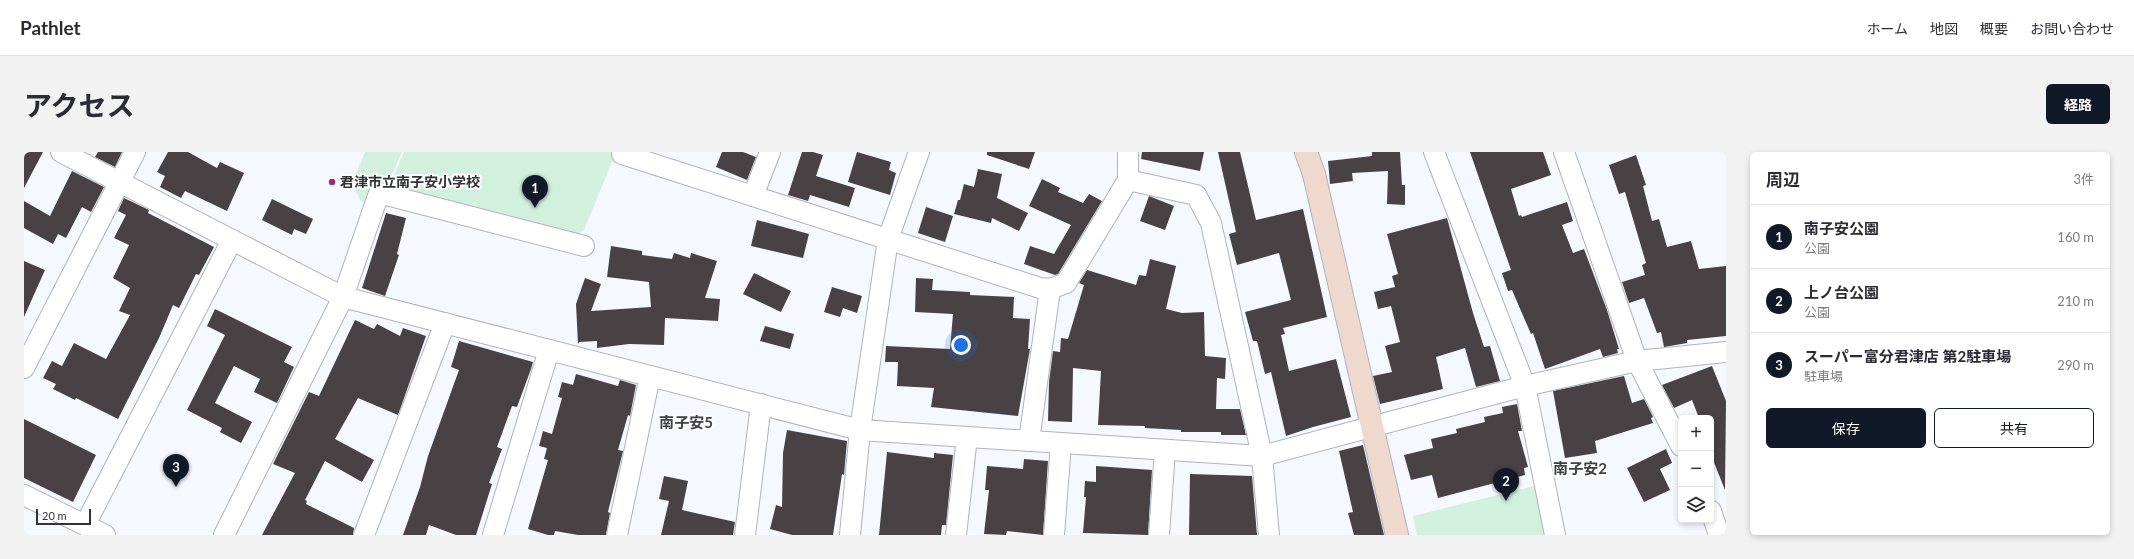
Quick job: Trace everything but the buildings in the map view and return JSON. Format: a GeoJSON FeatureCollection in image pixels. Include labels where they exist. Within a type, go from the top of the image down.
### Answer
{"type":"FeatureCollection","features":[{"type":"Feature","properties":{"kind":"street"},"geometry":{"type":"LineString","coordinates":[[61,152],[343,297],[860,430],[1262,456],[1526,386],[1637,361],[1726,352]]}},
{"type":"Feature","properties":{"kind":"street"},"geometry":{"type":"LineString","coordinates":[[24,368],[135,152]]}},
{"type":"Feature","properties":{"kind":"street"},"geometry":{"type":"LineString","coordinates":[[623,152],[622,154],[1040,288],[1050,288],[1066,283],[1128,180],[1128,152]]}},
{"type":"Feature","properties":{"kind":"street"},"geometry":{"type":"LineString","coordinates":[[753,196],[770,152]]}},
{"type":"Feature","properties":{"kind":"street"},"geometry":{"type":"LineString","coordinates":[[850,535],[860,430],[888,239],[919,152]]}},
{"type":"Feature","properties":{"kind":"street"},"geometry":{"type":"LineString","coordinates":[[1306,152],[1314,174],[1397,535]]}},
{"type":"Feature","properties":{"kind":"street"},"geometry":{"type":"LineString","coordinates":[[1434,152],[1526,386],[1555,535]]}},
{"type":"Feature","properties":{"kind":"street"},"geometry":{"type":"LineString","coordinates":[[1564,152],[1637,361],[1678,440]]}},
{"type":"Feature","properties":{"kind":"street"},"geometry":{"type":"LineString","coordinates":[[1128,180],[1196,195],[1211,223],[1262,456],[1269,535]]}},
{"type":"Feature","properties":{"kind":"street"},"geometry":{"type":"LineString","coordinates":[[224,535],[343,297],[379,193],[584,246]]}},
{"type":"Feature","properties":{"kind":"street"},"geometry":{"type":"LineString","coordinates":[[85,525],[232,240]]}},
{"type":"Feature","properties":{"kind":"street"},"geometry":{"type":"LineString","coordinates":[[1029,441],[1050,288]]}},
{"type":"Feature","properties":{"kind":"street"},"geometry":{"type":"LineString","coordinates":[[364,535],[445,323]]}},
{"type":"Feature","properties":{"kind":"street"},"geometry":{"type":"LineString","coordinates":[[493,535],[549,350]]}},
{"type":"Feature","properties":{"kind":"street"},"geometry":{"type":"LineString","coordinates":[[616,535],[650,376]]}},
{"type":"Feature","properties":{"kind":"street"},"geometry":{"type":"LineString","coordinates":[[745,535],[761,404]]}},
{"type":"Feature","properties":{"kind":"street"},"geometry":{"type":"LineString","coordinates":[[956,535],[967,437]]}},
{"type":"Feature","properties":{"kind":"street"},"geometry":{"type":"LineString","coordinates":[[1054,535],[1061,443]]}},
{"type":"Feature","properties":{"kind":"street"},"geometry":{"type":"LineString","coordinates":[[1159,535],[1165,450]]}},
{"type":"Feature","properties":{"kind":"street"},"geometry":{"type":"LineString","coordinates":[[24,495],[105,535]]}},
{"type":"Feature","properties":{"kind":"street"},"geometry":{"type":"LineString","coordinates":[[1714,520],[1719,535]]}},
{"type":"Feature","properties":{"kind":"green space"},"geometry":{"type":"Polygon","coordinates":[[[365,152],[402,152],[393,173],[385,186],[376,198],[369,203],[361,201],[353,187],[353,181],[365,152]]]}},
{"type":"Feature","properties":{"kind":"green space"},"geometry":{"type":"Polygon","coordinates":[[[404,152],[616,152],[584,230],[574,237],[408,197],[392,180],[404,152]]]}},
{"type":"Feature","properties":{"kind":"green space"},"geometry":{"type":"Polygon","coordinates":[[[1534,486],[1546,535],[1417,535],[1413,516],[1534,486]]]}},
{"type":"Feature","properties":{"kind":"place","name":"君津市立南子安小学校"},"geometry":{"type":"Point","coordinates":[332,182]}},
{"type":"Feature","properties":{"kind":"place","name":"南子安公園"},"geometry":{"type":"Point","coordinates":[535,208]}},
{"type":"Feature","properties":{"kind":"place","name":"スーパー富分君津店 第2駐車場"},"geometry":{"type":"Point","coordinates":[176,487]}},
{"type":"Feature","properties":{"kind":"place","name":"上ノ台公園"},"geometry":{"type":"Point","coordinates":[1506,501]}},
{"type":"Feature","properties":{"kind":"district","name":"南子安5"},"geometry":{"type":"Point","coordinates":[686,423]}},
{"type":"Feature","properties":{"kind":"district","name":"南子安2"},"geometry":{"type":"Point","coordinates":[1580,469]}}]}
